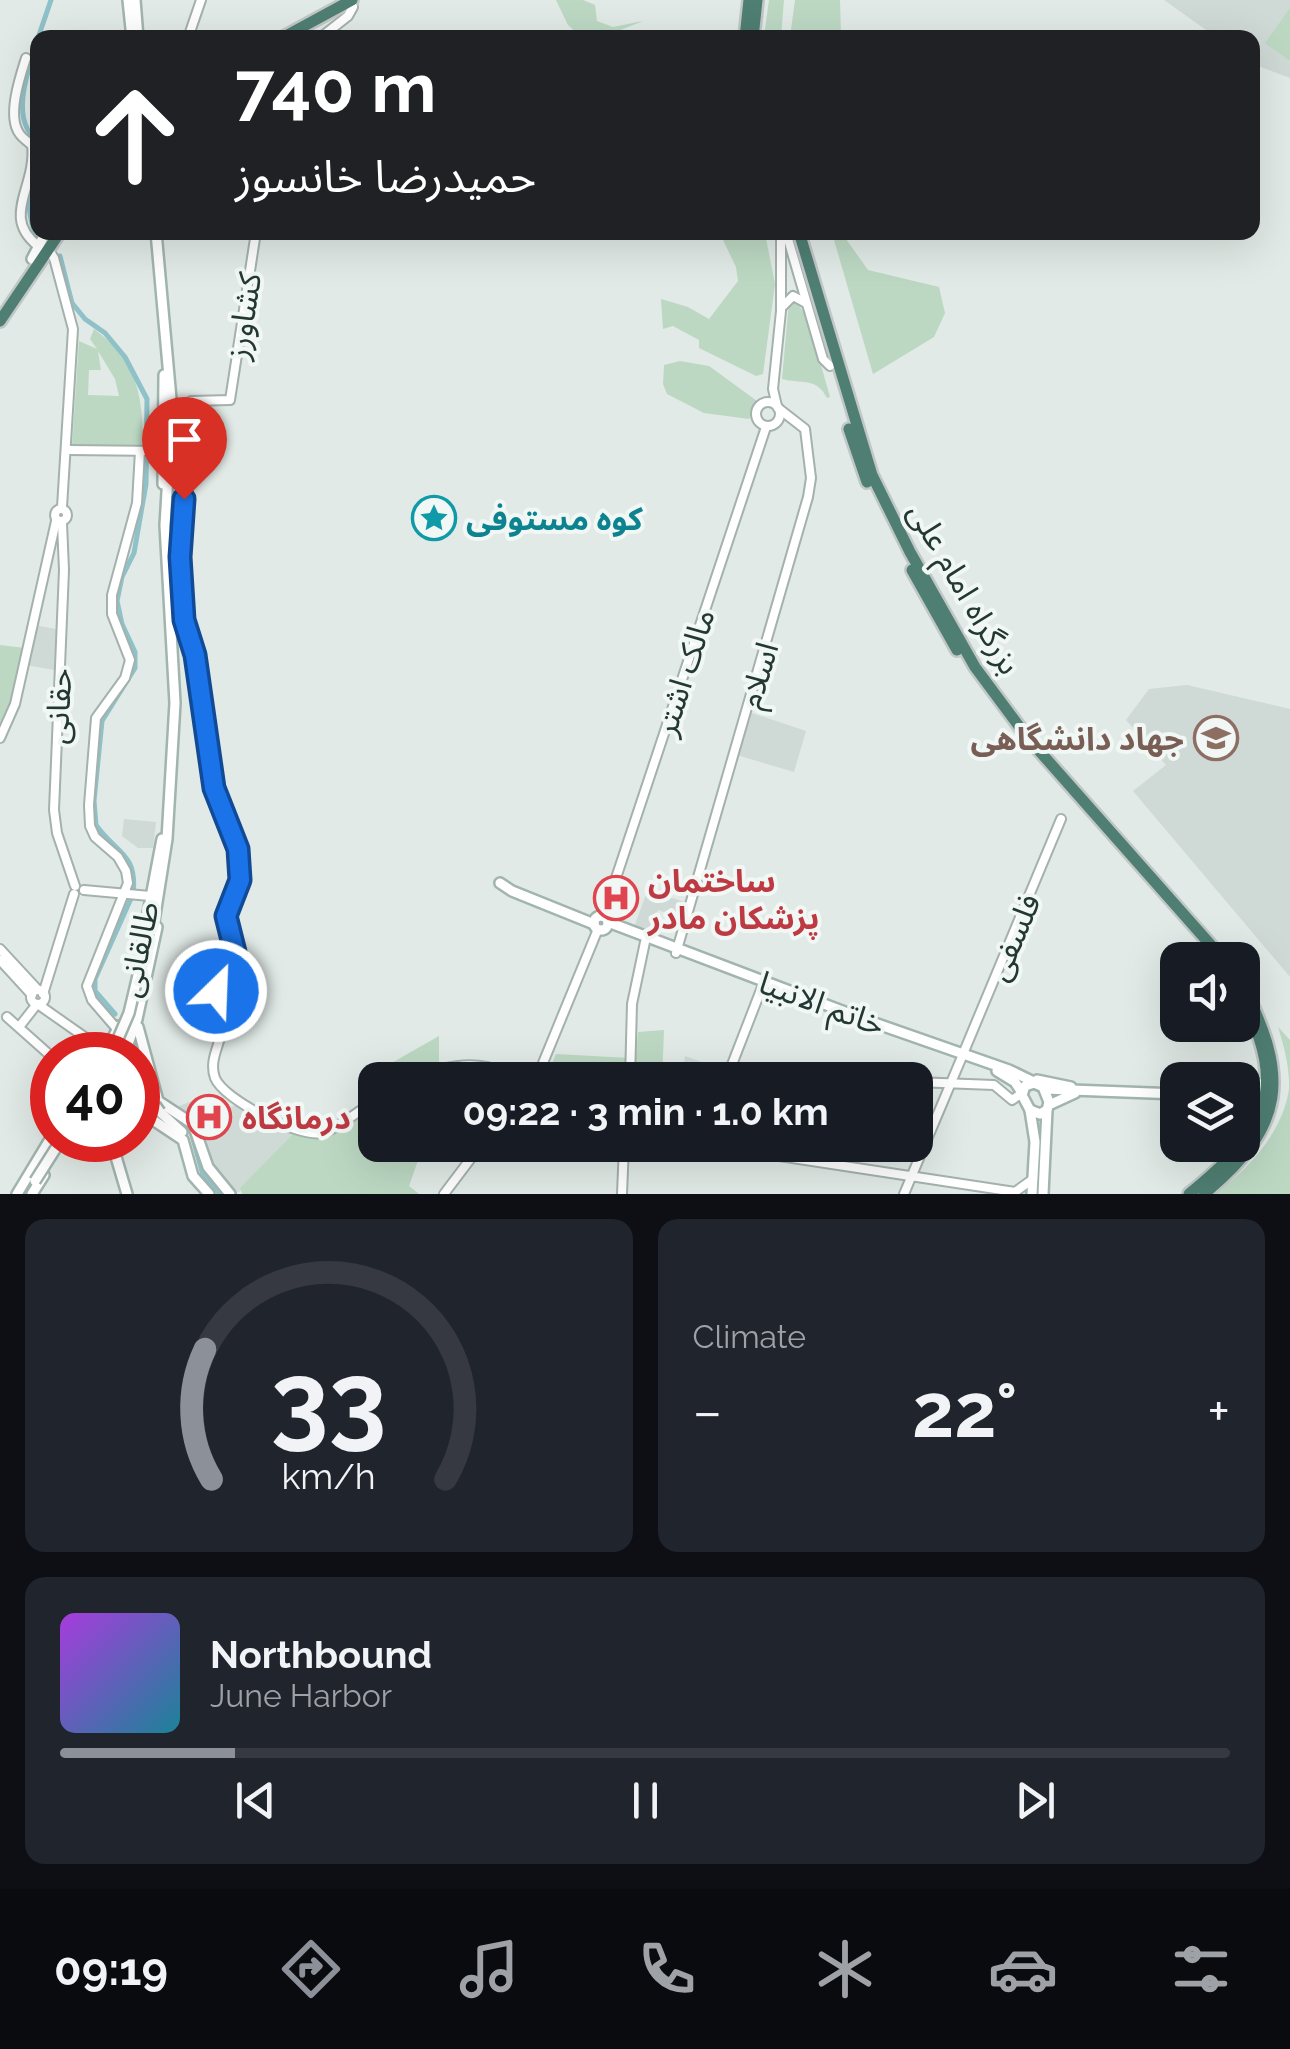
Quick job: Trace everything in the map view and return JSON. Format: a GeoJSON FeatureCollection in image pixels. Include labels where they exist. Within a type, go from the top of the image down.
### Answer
{"type":"FeatureCollection","features":[{"type":"Feature","properties":{"kind":"highway"},"geometry":{"type":"LineString","coordinates":[[296,30],[365,0]]}},
{"type":"Feature","properties":{"kind":"highway"},"geometry":{"type":"LineString","coordinates":[[746,30],[748,0]]}},
{"type":"Feature","properties":{"kind":"highway"},"geometry":{"type":"LineString","coordinates":[[754,30],[757,0]]}},
{"type":"Feature","properties":{"kind":"highway"},"geometry":{"type":"LineString","coordinates":[[310,30],[352,3]]}},
{"type":"Feature","properties":{"kind":"highway","name":"بزرگراه امام علی"},"geometry":{"type":"LineString","coordinates":[[791,240],[866,480],[969,672],[1022,741],[1199,942]]}},
{"type":"Feature","properties":{"kind":"highway","name":"بزرگراه امام علی"},"geometry":{"type":"LineString","coordinates":[[792,240],[872,475],[975,667],[1027,737],[1208,942]]}},
{"type":"Feature","properties":{"kind":"highway"},"geometry":{"type":"LineString","coordinates":[[0,309],[47,241]]}},
{"type":"Feature","properties":{"kind":"highway"},"geometry":{"type":"LineString","coordinates":[[0,321],[47,241]]}},
{"type":"Feature","properties":{"kind":"highway"},"geometry":{"type":"LineString","coordinates":[[1204,1194],[1260,1141],[1281,1099],[1282,1066],[1274,1038],[1260,1014]]}},
{"type":"Feature","properties":{"kind":"highway"},"geometry":{"type":"LineString","coordinates":[[1189,1194],[1246,1143],[1269,1104],[1272,1077],[1260,1029]]}},
{"type":"Feature","properties":{"kind":"main road"},"geometry":{"type":"LineString","coordinates":[[132,0],[134,30]]}},
{"type":"Feature","properties":{"kind":"main road"},"geometry":{"type":"LineString","coordinates":[[154,240],[167,410],[160,537],[170,688],[164,839]]}},
{"type":"Feature","properties":{"kind":"main road"},"geometry":{"type":"LineString","coordinates":[[32,259],[47,241]]}},
{"type":"Feature","properties":{"kind":"main road"},"geometry":{"type":"LineString","coordinates":[[123,1032],[134,1011],[163,855],[175,703],[165,530],[170,468],[162,451]]}},
{"type":"Feature","properties":{"kind":"main road","name":"طالقانی"},"geometry":{"type":"LineString","coordinates":[[150,936],[150,896],[164,839]]}},
{"type":"Feature","properties":{"kind":"main road","name":"طالقانی"},"geometry":{"type":"LineString","coordinates":[[128,1032],[135,1024],[145,958],[168,861],[164,839]]}},
{"type":"Feature","properties":{"kind":"main road","name":"خاتم الانبیا"},"geometry":{"type":"LineString","coordinates":[[500,883],[1029,1084]]}},
{"type":"Feature","properties":{"kind":"main road","name":"خاتم الانبیا"},"geometry":{"type":"LineString","coordinates":[[601,923],[676,951]]}},
{"type":"Feature","properties":{"kind":"main road","name":"طالقانی"},"geometry":{"type":"LineString","coordinates":[[117,1032],[145,958]]}},
{"type":"Feature","properties":{"kind":"main road"},"geometry":{"type":"LineString","coordinates":[[119,1026],[135,1024],[156,1098],[163,1107],[193,1124],[208,1167],[230,1194]]}},
{"type":"Feature","properties":{"kind":"main road"},"geometry":{"type":"LineString","coordinates":[[1258,1042],[1266,1073],[1260,1090]]}},
{"type":"Feature","properties":{"kind":"main road"},"geometry":{"type":"LineString","coordinates":[[1029,1084],[1056,1092],[1076,1088]]}},
{"type":"Feature","properties":{"kind":"main road"},"geometry":{"type":"LineString","coordinates":[[1029,1084],[1160,1095]]}},
{"type":"Feature","properties":{"kind":"main road"},"geometry":{"type":"LineString","coordinates":[[1029,1084],[1048,1108],[1043,1194]]}},
{"type":"Feature","properties":{"kind":"main road"},"geometry":{"type":"LineString","coordinates":[[1029,1084],[1032,1194]]}},
{"type":"Feature","properties":{"kind":"main road"},"geometry":{"type":"LineString","coordinates":[[1029,1109],[1040,1114],[1063,1097],[1076,1093],[1160,1096]]}},
{"type":"Feature","properties":{"kind":"main road"},"geometry":{"type":"LineString","coordinates":[[1046,1146],[1052,1113],[1063,1097]]}},
{"type":"Feature","properties":{"kind":"main road"},"geometry":{"type":"LineString","coordinates":[[160,1111],[182,1132],[205,1190]]}},
{"type":"Feature","properties":{"kind":"main road"},"geometry":{"type":"LineString","coordinates":[[1033,1127],[1040,1121],[1046,1128]]}},
{"type":"Feature","properties":{"kind":"main road"},"geometry":{"type":"LineString","coordinates":[[160,1124],[180,1136],[193,1176],[205,1190]]}},
{"type":"Feature","properties":{"kind":"main road"},"geometry":{"type":"LineString","coordinates":[[24,1194],[44,1162]]}},
{"type":"Feature","properties":{"kind":"main road"},"geometry":{"type":"LineString","coordinates":[[24,1194],[44,1162]]}},
{"type":"Feature","properties":{"kind":"main road"},"geometry":{"type":"LineString","coordinates":[[117,1162],[127,1194]]}},
{"type":"Feature","properties":{"kind":"main road"},"geometry":{"type":"LineString","coordinates":[[1189,1194],[1220,1162]]}},
{"type":"Feature","properties":{"kind":"street"},"geometry":{"type":"LineString","coordinates":[[191,30],[202,0]]}},
{"type":"Feature","properties":{"kind":"street"},"geometry":{"type":"LineString","coordinates":[[330,30],[348,16],[352,3]]}},
{"type":"Feature","properties":{"kind":"street"},"geometry":{"type":"LineString","coordinates":[[26,58],[17,96],[16,126],[30,143]]}},
{"type":"Feature","properties":{"kind":"street"},"geometry":{"type":"LineString","coordinates":[[30,164],[24,185],[13,200],[12,215],[19,235],[30,237]]}},
{"type":"Feature","properties":{"kind":"street","name":"کشاورز"},"geometry":{"type":"LineString","coordinates":[[186,468],[191,401],[230,400],[255,240]]}},
{"type":"Feature","properties":{"kind":"street"},"geometry":{"type":"LineString","coordinates":[[768,427],[778,420],[773,389],[788,240]]}},
{"type":"Feature","properties":{"kind":"street"},"geometry":{"type":"LineString","coordinates":[[791,240],[823,360],[830,366]]}},
{"type":"Feature","properties":{"kind":"street"},"geometry":{"type":"LineString","coordinates":[[0,738],[16,704],[32,622],[59,522],[66,510],[62,507],[74,332],[47,241]]}},
{"type":"Feature","properties":{"kind":"street"},"geometry":{"type":"LineString","coordinates":[[781,310],[793,296],[806,303]]}},
{"type":"Feature","properties":{"kind":"street"},"geometry":{"type":"LineString","coordinates":[[773,389],[758,406],[756,416],[760,424],[768,427],[796,422]]}},
{"type":"Feature","properties":{"kind":"street"},"geometry":{"type":"LineString","coordinates":[[764,400],[771,400],[796,422]]}},
{"type":"Feature","properties":{"kind":"street","name":"اسلام"},"geometry":{"type":"LineString","coordinates":[[676,951],[808,498],[805,429],[796,422]]}},
{"type":"Feature","properties":{"kind":"street","name":"مالک اشتر"},"geometry":{"type":"LineString","coordinates":[[543,1062],[601,923],[768,427]]}},
{"type":"Feature","properties":{"kind":"street"},"geometry":{"type":"LineString","coordinates":[[68,450],[162,451]]}},
{"type":"Feature","properties":{"kind":"street"},"geometry":{"type":"LineString","coordinates":[[119,1026],[92,1000],[87,986],[131,894],[126,871],[90,826],[89,805],[96,718],[125,678],[130,660],[112,614],[112,595],[137,503],[141,452]]}},
{"type":"Feature","properties":{"kind":"street"},"geometry":{"type":"LineString","coordinates":[[170,468],[186,468],[181,582],[184,620],[210,744],[214,788],[236,840],[240,868],[240,880],[226,916],[235,952],[216,976],[222,1030],[213,1072],[220,1087],[238,1100],[296,1130],[320,1134],[358,1111]]}},
{"type":"Feature","properties":{"kind":"street","name":"حقانی"},"geometry":{"type":"LineString","coordinates":[[59,522],[64,570],[54,810],[57,833],[78,890]]}},
{"type":"Feature","properties":{"kind":"street","name":"فلسفی"},"geometry":{"type":"LineString","coordinates":[[904,1194],[1061,819]]}},
{"type":"Feature","properties":{"kind":"street"},"geometry":{"type":"LineString","coordinates":[[19,1027],[39,998],[78,890],[150,896]]}},
{"type":"Feature","properties":{"kind":"street"},"geometry":{"type":"LineString","coordinates":[[630,1062],[632,1004],[645,942]]}},
{"type":"Feature","properties":{"kind":"street"},"geometry":{"type":"LineString","coordinates":[[0,950],[39,998]]}},
{"type":"Feature","properties":{"kind":"street"},"geometry":{"type":"LineString","coordinates":[[0,960],[39,998],[90,1032]]}},
{"type":"Feature","properties":{"kind":"street"},"geometry":{"type":"LineString","coordinates":[[734,1062],[763,984]]}},
{"type":"Feature","properties":{"kind":"street"},"geometry":{"type":"LineString","coordinates":[[7,1017],[30,1037]]}},
{"type":"Feature","properties":{"kind":"street"},"geometry":{"type":"LineString","coordinates":[[933,1083],[999,1088],[1012,1100],[1029,1084]]}},
{"type":"Feature","properties":{"kind":"street"},"geometry":{"type":"LineString","coordinates":[[989,1086],[1007,1102],[1029,1109]]}},
{"type":"Feature","properties":{"kind":"street"},"geometry":{"type":"LineString","coordinates":[[442,1194],[466,1162]]}},
{"type":"Feature","properties":{"kind":"street"},"geometry":{"type":"LineString","coordinates":[[622,1194],[623,1162]]}},
{"type":"Feature","properties":{"kind":"street"},"geometry":{"type":"LineString","coordinates":[[822,1162],[1017,1193],[1034,1178]]}},
{"type":"Feature","properties":{"kind":"shaded area"},"geometry":{"type":"Polygon","coordinates":[[[1164,0],[1290,0],[1290,78],[1260,67],[1260,30],[1206,30],[1164,0]]]}},
{"type":"Feature","properties":{"kind":"shaded area"},"geometry":{"type":"Polygon","coordinates":[[[34,625],[56,629],[54,670],[26,665],[34,625]]]}},
{"type":"Feature","properties":{"kind":"shaded area"},"geometry":{"type":"Polygon","coordinates":[[[1187,685],[1290,709],[1290,977],[1133,791],[1166,765],[1126,720],[1149,689],[1187,685]]]}},
{"type":"Feature","properties":{"kind":"shaded area"},"geometry":{"type":"Polygon","coordinates":[[[749,712],[806,731],[794,772],[737,755],[749,712]]]}},
{"type":"Feature","properties":{"kind":"shaded area"},"geometry":{"type":"Polygon","coordinates":[[[124,819],[156,822],[153,848],[138,848],[122,836],[124,819]]]}},
{"type":"Feature","properties":{"kind":"shaded area"},"geometry":{"type":"Polygon","coordinates":[[[648,889],[684,902],[679,917],[658,910],[650,932],[634,927],[648,889]]]}},
{"type":"Feature","properties":{"kind":"shaded area"},"geometry":{"type":"Polygon","coordinates":[[[199,1098],[216,1114],[235,1105],[263,1121],[295,1132],[239,1192],[232,1193],[211,1168],[198,1126],[176,1111],[199,1098]]]}},
{"type":"Feature","properties":{"kind":"green space"},"geometry":{"type":"Polygon","coordinates":[[[556,0],[583,0],[595,5],[597,21],[613,27],[643,21],[620,30],[573,30],[556,0]]]}},
{"type":"Feature","properties":{"kind":"green space"},"geometry":{"type":"Polygon","coordinates":[[[769,0],[784,0],[782,30],[765,30],[769,0]]]}},
{"type":"Feature","properties":{"kind":"green space"},"geometry":{"type":"Polygon","coordinates":[[[795,0],[840,0],[841,30],[791,30],[795,0]]]}},
{"type":"Feature","properties":{"kind":"green space"},"geometry":{"type":"Polygon","coordinates":[[[1290,8],[1290,61],[1265,43],[1290,8]]]}},
{"type":"Feature","properties":{"kind":"green space"},"geometry":{"type":"Polygon","coordinates":[[[723,240],[766,240],[775,284],[763,374],[756,376],[699,348],[699,340],[673,326],[663,329],[661,299],[709,319],[738,281],[723,240]]]}},
{"type":"Feature","properties":{"kind":"green space"},"geometry":{"type":"Polygon","coordinates":[[[834,240],[847,240],[868,270],[939,287],[945,313],[934,337],[873,374],[834,240]]]}},
{"type":"Feature","properties":{"kind":"green space"},"geometry":{"type":"Polygon","coordinates":[[[796,301],[808,319],[830,397],[813,384],[782,379],[789,302],[796,301]]]}},
{"type":"Feature","properties":{"kind":"green space"},"geometry":{"type":"Polygon","coordinates":[[[94,329],[129,367],[142,412],[143,447],[72,446],[79,341],[97,349],[90,339],[94,329]],[[98,351],[101,370],[89,370],[88,395],[119,396],[115,379],[98,351]]]}},
{"type":"Feature","properties":{"kind":"green space"},"geometry":{"type":"Polygon","coordinates":[[[680,361],[709,366],[757,401],[749,419],[704,413],[667,394],[664,365],[680,361]]]}},
{"type":"Feature","properties":{"kind":"green space"},"geometry":{"type":"Polygon","coordinates":[[[0,645],[25,648],[9,717],[0,734],[0,645]]]}},
{"type":"Feature","properties":{"kind":"green space"},"geometry":{"type":"Polygon","coordinates":[[[1278,1027],[1290,1040],[1290,1194],[1214,1194],[1250,1162],[1260,1162],[1260,1151],[1280,1120],[1289,1089],[1278,1027]]]}},
{"type":"Feature","properties":{"kind":"green space"},"geometry":{"type":"Polygon","coordinates":[[[664,1030],[663,1062],[635,1062],[638,1032],[664,1030]]]}},
{"type":"Feature","properties":{"kind":"green space"},"geometry":{"type":"Polygon","coordinates":[[[439,1036],[439,1062],[393,1062],[439,1036]]]}},
{"type":"Feature","properties":{"kind":"green space"},"geometry":{"type":"Polygon","coordinates":[[[556,1054],[629,1058],[628,1062],[553,1062],[556,1054]]]}},
{"type":"Feature","properties":{"kind":"green space"},"geometry":{"type":"Polygon","coordinates":[[[358,1114],[358,1162],[417,1162],[409,1186],[419,1194],[242,1194],[240,1188],[295,1132],[314,1136],[358,1114]]]}},
{"type":"Feature","properties":{"kind":"waterway"},"geometry":{"type":"LineString","coordinates":[[41,30],[51,0]]}},
{"type":"Feature","properties":{"kind":"waterway"},"geometry":{"type":"LineString","coordinates":[[30,65],[22,107],[30,133]]}},
{"type":"Feature","properties":{"kind":"waterway"},"geometry":{"type":"LineString","coordinates":[[30,202],[30,214]]}},
{"type":"Feature","properties":{"kind":"waterway"},"geometry":{"type":"LineString","coordinates":[[60,256],[72,303],[125,357],[147,399],[146,484],[134,553],[122,577],[117,601],[135,652],[135,668],[102,721],[94,801],[96,825],[124,855],[134,880],[133,894],[95,979],[95,991],[115,1014]]}},
{"type":"Feature","properties":{"kind":"waterway"},"geometry":{"type":"LineString","coordinates":[[170,1118],[190,1128],[203,1175],[220,1194]]}},
{"type":"Feature","properties":{"kind":"place","name":"کوه مستوفی"},"geometry":{"type":"Point","coordinates":[434,518]}},
{"type":"Feature","properties":{"kind":"place","name":"جهاد دانشگاهی"},"geometry":{"type":"Point","coordinates":[1216,738]}},
{"type":"Feature","properties":{"kind":"place","name":"ساختمان پزشکان مادر"},"geometry":{"type":"Point","coordinates":[616,898]}},
{"type":"Feature","properties":{"kind":"place","name":"درمانگاه"},"geometry":{"type":"Point","coordinates":[209,1117]}},
{"type":"Feature","properties":{"kind":"route"},"geometry":{"type":"LineString","coordinates":[[184,499],[180,557],[184,620],[195,655],[214,788],[236,840],[240,872],[226,916],[235,952],[216,976],[216,991]]}}]}
